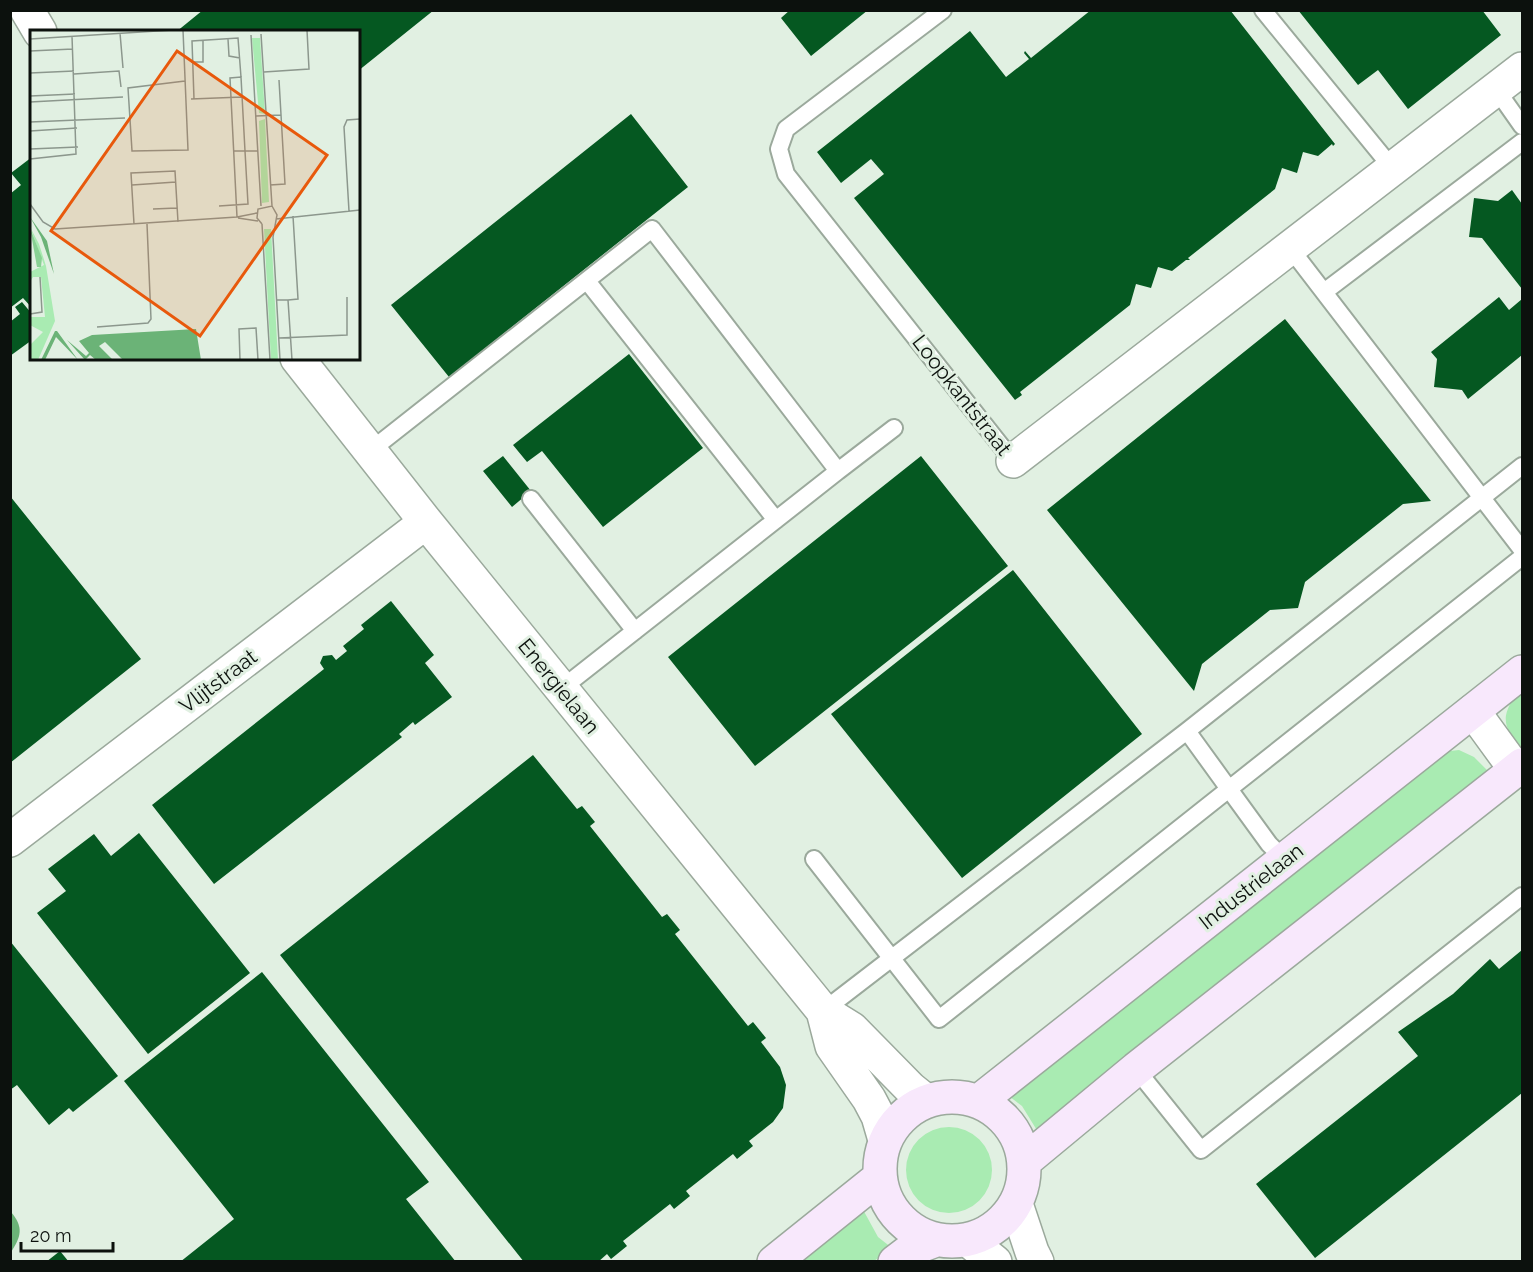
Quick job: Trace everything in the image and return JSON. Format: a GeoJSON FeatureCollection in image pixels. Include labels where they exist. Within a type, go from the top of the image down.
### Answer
{"type":"FeatureCollection","features":[{"type":"Feature","properties":{"kind":"main road","name":"Industrielaan"},"geometry":{"type":"LineString","coordinates":[[979,1101],[1522,672]]}},
{"type":"Feature","properties":{"kind":"main road"},"geometry":{"type":"LineString","coordinates":[[1025,1161],[1136,1069],[1520,771]]}},
{"type":"Feature","properties":{"kind":"main road"},"geometry":{"type":"LineString","coordinates":[[949,1096],[979,1101],[1004,1117],[1017,1134],[1025,1161],[1024,1184],[1016,1204],[994,1229],[968,1240],[936,1240],[918,1233],[903,1221],[889,1204],[880,1177],[880,1162],[885,1140],[894,1125],[906,1112],[926,1101],[949,1096]]}},
{"type":"Feature","properties":{"kind":"main road"},"geometry":{"type":"LineString","coordinates":[[774,1262],[880,1177]]}},
{"type":"Feature","properties":{"kind":"main road"},"geometry":{"type":"LineString","coordinates":[[895,1262],[912,1249],[936,1240]]}},
{"type":"Feature","properties":{"kind":"street"},"geometry":{"type":"LineString","coordinates":[[27,10],[39,30]]}},
{"type":"Feature","properties":{"kind":"street","name":"Loopkantstraat"},"geometry":{"type":"LineString","coordinates":[[1013,461],[1522,69]]}},
{"type":"Feature","properties":{"kind":"street","name":"Energielaan"},"geometry":{"type":"LineString","coordinates":[[299,360],[426,522],[823,1011],[852,1029],[911,1089],[926,1101]]}},
{"type":"Feature","properties":{"kind":"street","name":"Vlijtstraat"},"geometry":{"type":"LineString","coordinates":[[10,840],[426,522]]}},
{"type":"Feature","properties":{"kind":"street"},"geometry":{"type":"LineString","coordinates":[[1473,711],[1520,771]]}},
{"type":"Feature","properties":{"kind":"street","name":"Energielaan"},"geometry":{"type":"LineString","coordinates":[[823,1011],[832,1046],[878,1116],[885,1140]]}},
{"type":"Feature","properties":{"kind":"street"},"geometry":{"type":"LineString","coordinates":[[1016,1204],[1032,1252],[1038,1262]]}},
{"type":"Feature","properties":{"kind":"street"},"geometry":{"type":"LineString","coordinates":[[968,1240],[995,1262]]}},
{"type":"Feature","properties":{"kind":"lane","name":"Loopkantstraat"},"geometry":{"type":"LineString","coordinates":[[943,10],[786,129],[779,148],[786,174],[1013,461]]}},
{"type":"Feature","properties":{"kind":"lane"},"geometry":{"type":"LineString","coordinates":[[1263,10],[1393,169]]}},
{"type":"Feature","properties":{"kind":"lane"},"geometry":{"type":"LineString","coordinates":[[1497,89],[1522,126]]}},
{"type":"Feature","properties":{"kind":"lane"},"geometry":{"type":"LineString","coordinates":[[1324,292],[1522,142]]}},
{"type":"Feature","properties":{"kind":"lane"},"geometry":{"type":"LineString","coordinates":[[370,450],[652,229],[838,471]]}},
{"type":"Feature","properties":{"kind":"lane"},"geometry":{"type":"LineString","coordinates":[[1290,248],[1522,550]]}},
{"type":"Feature","properties":{"kind":"lane"},"geometry":{"type":"LineString","coordinates":[[587,281],[776,520]]}},
{"type":"Feature","properties":{"kind":"lane"},"geometry":{"type":"LineString","coordinates":[[561,689],[894,428]]}},
{"type":"Feature","properties":{"kind":"lane"},"geometry":{"type":"LineString","coordinates":[[823,1011],[1187,731],[1522,466]]}},
{"type":"Feature","properties":{"kind":"lane"},"geometry":{"type":"LineString","coordinates":[[531,499],[635,631]]}},
{"type":"Feature","properties":{"kind":"lane"},"geometry":{"type":"LineString","coordinates":[[814,859],[939,1019],[1522,557]]}},
{"type":"Feature","properties":{"kind":"lane"},"geometry":{"type":"LineString","coordinates":[[1187,731],[1284,860]]}},
{"type":"Feature","properties":{"kind":"lane"},"geometry":{"type":"LineString","coordinates":[[1136,1069],[1201,1150],[1522,896]]}},
{"type":"Feature","properties":{"kind":"shaded area"},"geometry":{"type":"Polygon","coordinates":[[[1522,681],[1522,753],[1509,732],[1506,717],[1507,710],[1522,681]]]}},
{"type":"Feature","properties":{"kind":"shaded area"},"geometry":{"type":"Polygon","coordinates":[[[1459,750],[1474,757],[1492,775],[1038,1132],[1022,1106],[1005,1093],[1441,752],[1459,750]]]}},
{"type":"Feature","properties":{"kind":"shaded area"},"geometry":{"type":"Polygon","coordinates":[[[949,1127],[973,1134],[985,1146],[992,1170],[985,1194],[973,1206],[949,1213],[925,1206],[913,1194],[906,1170],[913,1146],[925,1134],[949,1127]]]}},
{"type":"Feature","properties":{"kind":"shaded area"},"geometry":{"type":"Polygon","coordinates":[[[861,1206],[878,1237],[892,1248],[874,1261],[791,1262],[861,1206]]]}},
{"type":"Feature","properties":{"kind":"shaded area"},"geometry":{"type":"Polygon","coordinates":[[[11,1212],[18,1222],[20,1232],[11,1252],[11,1212]]]}},
{"type":"Feature","properties":{"kind":"building"},"geometry":{"type":"Polygon","coordinates":[[[203,10],[434,10],[360,69],[360,30],[178,30],[203,10]]]}},
{"type":"Feature","properties":{"kind":"building"},"geometry":{"type":"Polygon","coordinates":[[[790,10],[868,10],[811,56],[781,18],[790,10]]]}},
{"type":"Feature","properties":{"kind":"building"},"geometry":{"type":"Polygon","coordinates":[[[1091,10],[1230,10],[1335,144],[1318,156],[1303,152],[1297,173],[1282,168],[1275,189],[1188,258],[1190,260],[1186,260],[1172,271],[1158,267],[1151,288],[1136,284],[1130,305],[1020,392],[1022,395],[1015,400],[854,198],[884,174],[871,159],[841,183],[817,152],[970,31],[1006,77],[1029,59],[1025,51],[1031,58],[1091,10]]]}},
{"type":"Feature","properties":{"kind":"building"},"geometry":{"type":"Polygon","coordinates":[[[1298,10],[1482,10],[1501,35],[1408,109],[1378,70],[1358,85],[1298,10]]]}},
{"type":"Feature","properties":{"kind":"building"},"geometry":{"type":"Polygon","coordinates":[[[631,114],[688,187],[449,377],[391,305],[631,114]]]}},
{"type":"Feature","properties":{"kind":"building"},"geometry":{"type":"Polygon","coordinates":[[[30,159],[30,306],[23,298],[10,308],[10,194],[21,185],[11,173],[30,159]]]}},
{"type":"Feature","properties":{"kind":"building"},"geometry":{"type":"Polygon","coordinates":[[[1512,190],[1522,204],[1522,289],[1482,238],[1469,237],[1474,198],[1498,201],[1512,190]]]}},
{"type":"Feature","properties":{"kind":"building"},"geometry":{"type":"Polygon","coordinates":[[[1499,297],[1509,310],[1522,299],[1522,355],[1468,399],[1462,390],[1434,387],[1437,359],[1431,352],[1499,297]]]}},
{"type":"Feature","properties":{"kind":"building"},"geometry":{"type":"Polygon","coordinates":[[[22,302],[30,312],[30,341],[10,356],[10,322],[20,314],[15,307],[22,302]]]}},
{"type":"Feature","properties":{"kind":"building"},"geometry":{"type":"Polygon","coordinates":[[[1285,319],[1431,501],[1403,504],[1305,582],[1298,608],[1270,610],[1202,664],[1194,691],[1047,510],[1285,319]]]}},
{"type":"Feature","properties":{"kind":"building"},"geometry":{"type":"Polygon","coordinates":[[[629,354],[703,448],[603,527],[542,451],[527,462],[513,445],[629,354]]]}},
{"type":"Feature","properties":{"kind":"building"},"geometry":{"type":"Polygon","coordinates":[[[503,456],[531,491],[512,507],[483,471],[503,456]]]}},
{"type":"Feature","properties":{"kind":"building"},"geometry":{"type":"Polygon","coordinates":[[[921,456],[1008,566],[755,766],[668,657],[921,456]]]}},
{"type":"Feature","properties":{"kind":"building"},"geometry":{"type":"Polygon","coordinates":[[[10,496],[141,659],[10,763],[10,496]]]}},
{"type":"Feature","properties":{"kind":"building"},"geometry":{"type":"Polygon","coordinates":[[[1013,570],[1142,734],[962,878],[831,714],[1013,570]]]}},
{"type":"Feature","properties":{"kind":"building"},"geometry":{"type":"Polygon","coordinates":[[[391,601],[434,655],[425,663],[452,697],[415,725],[413,722],[399,734],[402,737],[214,884],[152,805],[324,669],[320,663],[323,656],[332,655],[336,660],[347,651],[343,646],[364,629],[361,625],[391,601]]]}},
{"type":"Feature","properties":{"kind":"building"},"geometry":{"type":"Polygon","coordinates":[[[533,755],[577,809],[582,806],[595,822],[590,826],[662,917],[667,914],[680,930],[675,934],[748,1026],[753,1022],[766,1038],[761,1042],[780,1067],[786,1085],[783,1108],[773,1122],[749,1141],[753,1146],[737,1159],[733,1154],[686,1191],[690,1196],[674,1209],[670,1204],[623,1241],[627,1246],[611,1259],[607,1254],[598,1262],[524,1262],[280,955],[533,755]]]}},
{"type":"Feature","properties":{"kind":"building"},"geometry":{"type":"Polygon","coordinates":[[[139,833],[250,973],[148,1054],[37,913],[66,891],[48,869],[94,834],[111,856],[139,833]]]}},
{"type":"Feature","properties":{"kind":"building"},"geometry":{"type":"Polygon","coordinates":[[[10,941],[118,1076],[73,1112],[69,1108],[49,1125],[17,1085],[10,1090],[10,941]]]}},
{"type":"Feature","properties":{"kind":"building"},"geometry":{"type":"Polygon","coordinates":[[[1522,950],[1522,1093],[1315,1258],[1256,1184],[1418,1056],[1398,1032],[1453,994],[1490,959],[1499,969],[1522,950]]]}},
{"type":"Feature","properties":{"kind":"building"},"geometry":{"type":"Polygon","coordinates":[[[262,972],[429,1182],[406,1199],[456,1262],[180,1262],[234,1219],[124,1081],[262,972]]]}},
{"type":"Feature","properties":{"kind":"building"},"geometry":{"type":"Polygon","coordinates":[[[60,1251],[69,1262],[46,1262],[60,1251]]]}}]}
